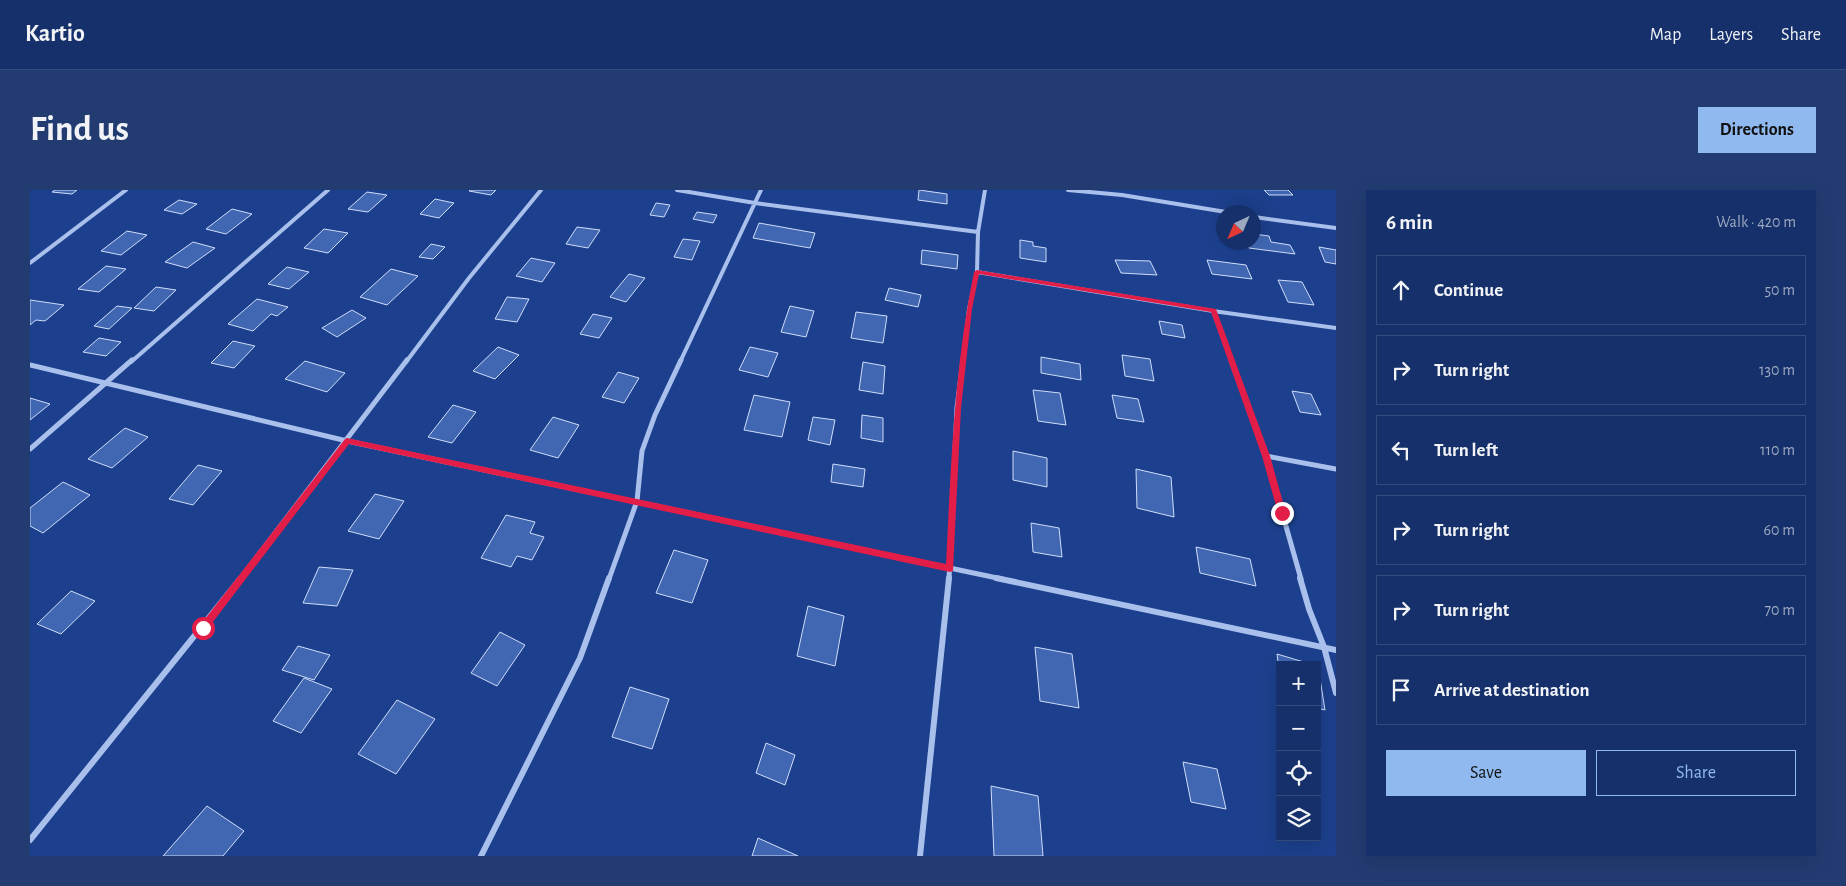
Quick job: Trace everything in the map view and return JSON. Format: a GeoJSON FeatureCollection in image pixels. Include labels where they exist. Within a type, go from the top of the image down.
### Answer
{"type":"FeatureCollection","features":[{"type":"Feature","properties":{"kind":"street"},"geometry":{"type":"LineString","coordinates":[[30,263],[126,190]]}},
{"type":"Feature","properties":{"kind":"street"},"geometry":{"type":"LineString","coordinates":[[30,449],[328,190]]}},
{"type":"Feature","properties":{"kind":"street"},"geometry":{"type":"LineString","coordinates":[[30,840],[215,613],[469,278],[541,190]]}},
{"type":"Feature","properties":{"kind":"street"},"geometry":{"type":"LineString","coordinates":[[677,190],[755,203],[978,232]]}},
{"type":"Feature","properties":{"kind":"street"},"geometry":{"type":"LineString","coordinates":[[481,856],[580,658],[637,501],[642,451],[655,415],[761,190]]}},
{"type":"Feature","properties":{"kind":"street"},"geometry":{"type":"LineString","coordinates":[[920,856],[950,569],[957,408],[969,309],[977,272],[978,232],[985,190]]}},
{"type":"Feature","properties":{"kind":"street"},"geometry":{"type":"LineString","coordinates":[[1068,190],[1122,195],[1216,210]]}},
{"type":"Feature","properties":{"kind":"street"},"geometry":{"type":"LineString","coordinates":[[1261,218],[1336,228]]}},
{"type":"Feature","properties":{"kind":"street"},"geometry":{"type":"LineString","coordinates":[[977,272],[1214,311],[1336,328]]}},
{"type":"Feature","properties":{"kind":"street"},"geometry":{"type":"LineString","coordinates":[[1214,311],[1266,456],[1309,609],[1324,647],[1336,693]]}},
{"type":"Feature","properties":{"kind":"street"},"geometry":{"type":"LineString","coordinates":[[30,365],[347,441],[1336,650]]}},
{"type":"Feature","properties":{"kind":"street"},"geometry":{"type":"LineString","coordinates":[[1266,456],[1336,469]]}},
{"type":"Feature","properties":{"kind":"building"},"geometry":{"type":"Polygon","coordinates":[[[55,190],[77,190],[72,194],[52,192],[55,190]]]}},
{"type":"Feature","properties":{"kind":"building"},"geometry":{"type":"Polygon","coordinates":[[[470,190],[496,190],[491,195],[470,190]]]}},
{"type":"Feature","properties":{"kind":"building"},"geometry":{"type":"Polygon","coordinates":[[[919,190],[947,194],[947,204],[918,200],[919,190]]]}},
{"type":"Feature","properties":{"kind":"building"},"geometry":{"type":"Polygon","coordinates":[[[1264,190],[1288,190],[1293,195],[1269,195],[1264,190]]]}},
{"type":"Feature","properties":{"kind":"building"},"geometry":{"type":"Polygon","coordinates":[[[367,192],[387,195],[368,212],[348,209],[367,192]]]}},
{"type":"Feature","properties":{"kind":"building"},"geometry":{"type":"Polygon","coordinates":[[[435,199],[454,203],[439,218],[420,214],[435,199]]]}},
{"type":"Feature","properties":{"kind":"building"},"geometry":{"type":"Polygon","coordinates":[[[179,200],[197,204],[182,214],[164,210],[179,200]]]}},
{"type":"Feature","properties":{"kind":"building"},"geometry":{"type":"Polygon","coordinates":[[[656,203],[670,205],[664,217],[650,215],[656,203]]]}},
{"type":"Feature","properties":{"kind":"building"},"geometry":{"type":"Polygon","coordinates":[[[232,209],[252,214],[226,234],[206,229],[232,209]]]}},
{"type":"Feature","properties":{"kind":"building"},"geometry":{"type":"Polygon","coordinates":[[[697,212],[717,215],[713,223],[693,219],[697,212]]]}},
{"type":"Feature","properties":{"kind":"building"},"geometry":{"type":"Polygon","coordinates":[[[759,223],[815,233],[810,248],[753,238],[759,223]]]}},
{"type":"Feature","properties":{"kind":"building"},"geometry":{"type":"Polygon","coordinates":[[[577,227],[600,230],[588,248],[566,244],[577,227]]]}},
{"type":"Feature","properties":{"kind":"building"},"geometry":{"type":"Polygon","coordinates":[[[324,229],[348,233],[328,253],[304,248],[324,229]]]}},
{"type":"Feature","properties":{"kind":"building"},"geometry":{"type":"Polygon","coordinates":[[[127,231],[147,235],[121,255],[101,251],[127,231]]]}},
{"type":"Feature","properties":{"kind":"building"},"geometry":{"type":"Polygon","coordinates":[[[1261,235],[1269,236],[1271,242],[1290,245],[1295,254],[1261,250],[1261,235]]]}},
{"type":"Feature","properties":{"kind":"building"},"geometry":{"type":"Polygon","coordinates":[[[683,239],[700,241],[692,260],[674,257],[683,239]]]}},
{"type":"Feature","properties":{"kind":"building"},"geometry":{"type":"Polygon","coordinates":[[[1020,240],[1033,242],[1033,246],[1046,248],[1046,262],[1020,258],[1020,240]]]}},
{"type":"Feature","properties":{"kind":"building"},"geometry":{"type":"Polygon","coordinates":[[[193,242],[215,248],[187,268],[165,262],[193,242]]]}},
{"type":"Feature","properties":{"kind":"building"},"geometry":{"type":"Polygon","coordinates":[[[431,244],[445,247],[433,259],[419,257],[431,244]]]}},
{"type":"Feature","properties":{"kind":"building"},"geometry":{"type":"Polygon","coordinates":[[[1319,247],[1336,250],[1336,264],[1325,262],[1319,247]]]}},
{"type":"Feature","properties":{"kind":"building"},"geometry":{"type":"Polygon","coordinates":[[[922,250],[958,255],[957,269],[921,264],[922,250]]]}},
{"type":"Feature","properties":{"kind":"building"},"geometry":{"type":"Polygon","coordinates":[[[531,258],[555,263],[542,282],[516,276],[531,258]]]}},
{"type":"Feature","properties":{"kind":"building"},"geometry":{"type":"Polygon","coordinates":[[[1115,260],[1150,261],[1157,275],[1121,273],[1115,260]]]}},
{"type":"Feature","properties":{"kind":"building"},"geometry":{"type":"Polygon","coordinates":[[[1207,260],[1246,265],[1252,279],[1212,274],[1207,260]]]}},
{"type":"Feature","properties":{"kind":"building"},"geometry":{"type":"Polygon","coordinates":[[[106,266],[126,269],[99,292],[78,289],[106,266]]]}},
{"type":"Feature","properties":{"kind":"building"},"geometry":{"type":"Polygon","coordinates":[[[287,267],[309,272],[289,289],[268,284],[287,267]]]}},
{"type":"Feature","properties":{"kind":"building"},"geometry":{"type":"Polygon","coordinates":[[[391,269],[418,276],[387,305],[360,297],[391,269]]]}},
{"type":"Feature","properties":{"kind":"building"},"geometry":{"type":"Polygon","coordinates":[[[629,274],[645,278],[626,302],[610,297],[629,274]]]}},
{"type":"Feature","properties":{"kind":"building"},"geometry":{"type":"Polygon","coordinates":[[[1278,280],[1302,282],[1314,305],[1288,302],[1278,280]]]}},
{"type":"Feature","properties":{"kind":"building"},"geometry":{"type":"Polygon","coordinates":[[[156,287],[176,290],[154,311],[134,308],[156,287]]]}},
{"type":"Feature","properties":{"kind":"building"},"geometry":{"type":"Polygon","coordinates":[[[889,288],[921,295],[918,307],[885,300],[889,288]]]}},
{"type":"Feature","properties":{"kind":"building"},"geometry":{"type":"Polygon","coordinates":[[[507,297],[529,299],[517,322],[495,319],[507,297]]]}},
{"type":"Feature","properties":{"kind":"building"},"geometry":{"type":"Polygon","coordinates":[[[257,299],[288,307],[277,316],[271,314],[253,331],[228,324],[257,299]]]}},
{"type":"Feature","properties":{"kind":"building"},"geometry":{"type":"Polygon","coordinates":[[[30,300],[64,305],[45,321],[36,320],[30,325],[30,300]]]}},
{"type":"Feature","properties":{"kind":"building"},"geometry":{"type":"Polygon","coordinates":[[[117,306],[132,308],[109,329],[94,326],[117,306]]]}},
{"type":"Feature","properties":{"kind":"building"},"geometry":{"type":"Polygon","coordinates":[[[790,306],[814,311],[806,337],[781,332],[790,306]]]}},
{"type":"Feature","properties":{"kind":"building"},"geometry":{"type":"Polygon","coordinates":[[[352,310],[366,318],[337,337],[322,328],[352,310]]]}},
{"type":"Feature","properties":{"kind":"building"},"geometry":{"type":"Polygon","coordinates":[[[856,312],[887,316],[883,343],[851,338],[856,312]]]}},
{"type":"Feature","properties":{"kind":"building"},"geometry":{"type":"Polygon","coordinates":[[[593,314],[612,318],[599,338],[580,334],[593,314]]]}},
{"type":"Feature","properties":{"kind":"building"},"geometry":{"type":"Polygon","coordinates":[[[1159,321],[1182,325],[1185,338],[1162,334],[1159,321]]]}},
{"type":"Feature","properties":{"kind":"building"},"geometry":{"type":"Polygon","coordinates":[[[99,338],[121,342],[106,356],[83,352],[99,338]]]}},
{"type":"Feature","properties":{"kind":"building"},"geometry":{"type":"Polygon","coordinates":[[[233,341],[255,346],[234,368],[211,363],[233,341]]]}},
{"type":"Feature","properties":{"kind":"building"},"geometry":{"type":"Polygon","coordinates":[[[498,347],[519,355],[495,379],[473,371],[498,347]]]}},
{"type":"Feature","properties":{"kind":"building"},"geometry":{"type":"Polygon","coordinates":[[[750,347],[778,353],[768,377],[739,370],[750,347]]]}},
{"type":"Feature","properties":{"kind":"building"},"geometry":{"type":"Polygon","coordinates":[[[1122,355],[1150,359],[1154,381],[1125,376],[1122,355]]]}},
{"type":"Feature","properties":{"kind":"building"},"geometry":{"type":"Polygon","coordinates":[[[1041,357],[1080,364],[1081,380],[1041,373],[1041,357]]]}},
{"type":"Feature","properties":{"kind":"building"},"geometry":{"type":"Polygon","coordinates":[[[305,361],[345,373],[327,392],[285,379],[305,361]]]}},
{"type":"Feature","properties":{"kind":"building"},"geometry":{"type":"Polygon","coordinates":[[[863,362],[885,366],[883,394],[859,390],[863,362]]]}},
{"type":"Feature","properties":{"kind":"building"},"geometry":{"type":"Polygon","coordinates":[[[618,372],[639,378],[624,403],[602,397],[618,372]]]}},
{"type":"Feature","properties":{"kind":"building"},"geometry":{"type":"Polygon","coordinates":[[[1033,390],[1060,393],[1066,425],[1038,421],[1033,390]]]}},
{"type":"Feature","properties":{"kind":"building"},"geometry":{"type":"Polygon","coordinates":[[[1292,391],[1311,394],[1321,415],[1300,412],[1292,391]]]}},
{"type":"Feature","properties":{"kind":"building"},"geometry":{"type":"Polygon","coordinates":[[[754,395],[790,402],[782,437],[744,430],[754,395]]]}},
{"type":"Feature","properties":{"kind":"building"},"geometry":{"type":"Polygon","coordinates":[[[1112,395],[1138,399],[1144,422],[1117,418],[1112,395]]]}},
{"type":"Feature","properties":{"kind":"building"},"geometry":{"type":"Polygon","coordinates":[[[30,398],[50,404],[30,420],[30,398]]]}},
{"type":"Feature","properties":{"kind":"building"},"geometry":{"type":"Polygon","coordinates":[[[453,405],[476,412],[452,443],[428,437],[453,405]]]}},
{"type":"Feature","properties":{"kind":"building"},"geometry":{"type":"Polygon","coordinates":[[[862,415],[883,418],[883,442],[861,438],[862,415]]]}},
{"type":"Feature","properties":{"kind":"building"},"geometry":{"type":"Polygon","coordinates":[[[553,417],[579,425],[558,458],[530,450],[553,417]]]}},
{"type":"Feature","properties":{"kind":"building"},"geometry":{"type":"Polygon","coordinates":[[[813,417],[835,420],[830,445],[808,440],[813,417]]]}},
{"type":"Feature","properties":{"kind":"building"},"geometry":{"type":"Polygon","coordinates":[[[125,428],[148,437],[112,468],[88,459],[125,428]]]}},
{"type":"Feature","properties":{"kind":"building"},"geometry":{"type":"Polygon","coordinates":[[[1013,451],[1047,458],[1047,487],[1013,480],[1013,451]]]}},
{"type":"Feature","properties":{"kind":"building"},"geometry":{"type":"Polygon","coordinates":[[[833,464],[865,469],[863,487],[831,482],[833,464]]]}},
{"type":"Feature","properties":{"kind":"building"},"geometry":{"type":"Polygon","coordinates":[[[198,465],[222,471],[193,505],[169,499],[198,465]]]}},
{"type":"Feature","properties":{"kind":"building"},"geometry":{"type":"Polygon","coordinates":[[[1136,469],[1171,477],[1174,517],[1137,508],[1136,469]]]}},
{"type":"Feature","properties":{"kind":"building"},"geometry":{"type":"Polygon","coordinates":[[[63,482],[90,495],[43,533],[30,526],[30,508],[63,482]]]}},
{"type":"Feature","properties":{"kind":"building"},"geometry":{"type":"Polygon","coordinates":[[[375,494],[404,501],[379,539],[348,531],[375,494]]]}},
{"type":"Feature","properties":{"kind":"building"},"geometry":{"type":"Polygon","coordinates":[[[506,515],[535,522],[530,533],[544,537],[532,560],[517,556],[511,567],[481,558],[506,515]]]}},
{"type":"Feature","properties":{"kind":"building"},"geometry":{"type":"Polygon","coordinates":[[[1031,523],[1059,528],[1062,557],[1033,552],[1031,523]]]}},
{"type":"Feature","properties":{"kind":"building"},"geometry":{"type":"Polygon","coordinates":[[[1196,547],[1250,559],[1256,586],[1200,573],[1196,547]]]}},
{"type":"Feature","properties":{"kind":"building"},"geometry":{"type":"Polygon","coordinates":[[[674,550],[708,560],[692,603],[656,593],[674,550]]]}},
{"type":"Feature","properties":{"kind":"building"},"geometry":{"type":"Polygon","coordinates":[[[319,567],[353,570],[337,606],[303,603],[319,567]]]}},
{"type":"Feature","properties":{"kind":"building"},"geometry":{"type":"Polygon","coordinates":[[[71,591],[95,601],[61,634],[37,624],[71,591]]]}},
{"type":"Feature","properties":{"kind":"building"},"geometry":{"type":"Polygon","coordinates":[[[808,606],[844,616],[835,666],[797,656],[808,606]]]}},
{"type":"Feature","properties":{"kind":"building"},"geometry":{"type":"Polygon","coordinates":[[[500,632],[525,645],[497,686],[471,673],[500,632]]]}},
{"type":"Feature","properties":{"kind":"building"},"geometry":{"type":"Polygon","coordinates":[[[298,646],[330,655],[314,680],[282,670],[298,646]]]}},
{"type":"Feature","properties":{"kind":"building"},"geometry":{"type":"Polygon","coordinates":[[[1035,647],[1072,654],[1079,708],[1040,701],[1035,647]]]}},
{"type":"Feature","properties":{"kind":"building"},"geometry":{"type":"Polygon","coordinates":[[[1277,654],[1301,661],[1278,661],[1277,654]]]}},
{"type":"Feature","properties":{"kind":"building"},"geometry":{"type":"Polygon","coordinates":[[[304,678],[332,689],[301,733],[273,721],[304,678]]]}},
{"type":"Feature","properties":{"kind":"building"},"geometry":{"type":"Polygon","coordinates":[[[1321,685],[1325,710],[1321,709],[1321,685]]]}},
{"type":"Feature","properties":{"kind":"building"},"geometry":{"type":"Polygon","coordinates":[[[630,687],[669,699],[652,749],[612,737],[630,687]]]}},
{"type":"Feature","properties":{"kind":"building"},"geometry":{"type":"Polygon","coordinates":[[[397,700],[435,719],[396,774],[358,754],[397,700]]]}},
{"type":"Feature","properties":{"kind":"building"},"geometry":{"type":"Polygon","coordinates":[[[766,743],[795,755],[785,785],[756,773],[766,743]]]}},
{"type":"Feature","properties":{"kind":"building"},"geometry":{"type":"Polygon","coordinates":[[[1183,762],[1217,769],[1226,809],[1191,802],[1183,762]]]}},
{"type":"Feature","properties":{"kind":"building"},"geometry":{"type":"Polygon","coordinates":[[[991,786],[1038,796],[1043,856],[994,856],[991,786]]]}},
{"type":"Feature","properties":{"kind":"building"},"geometry":{"type":"Polygon","coordinates":[[[207,806],[244,831],[223,856],[163,856],[207,806]]]}},
{"type":"Feature","properties":{"kind":"building"},"geometry":{"type":"Polygon","coordinates":[[[758,838],[798,856],[752,856],[758,838]]]}},
{"type":"Feature","properties":{"kind":"route"},"geometry":{"type":"LineString","coordinates":[[203,628],[347,441],[637,501],[950,569],[957,408],[969,309],[977,272],[1214,311],[1266,456],[1282,513]]}}]}
